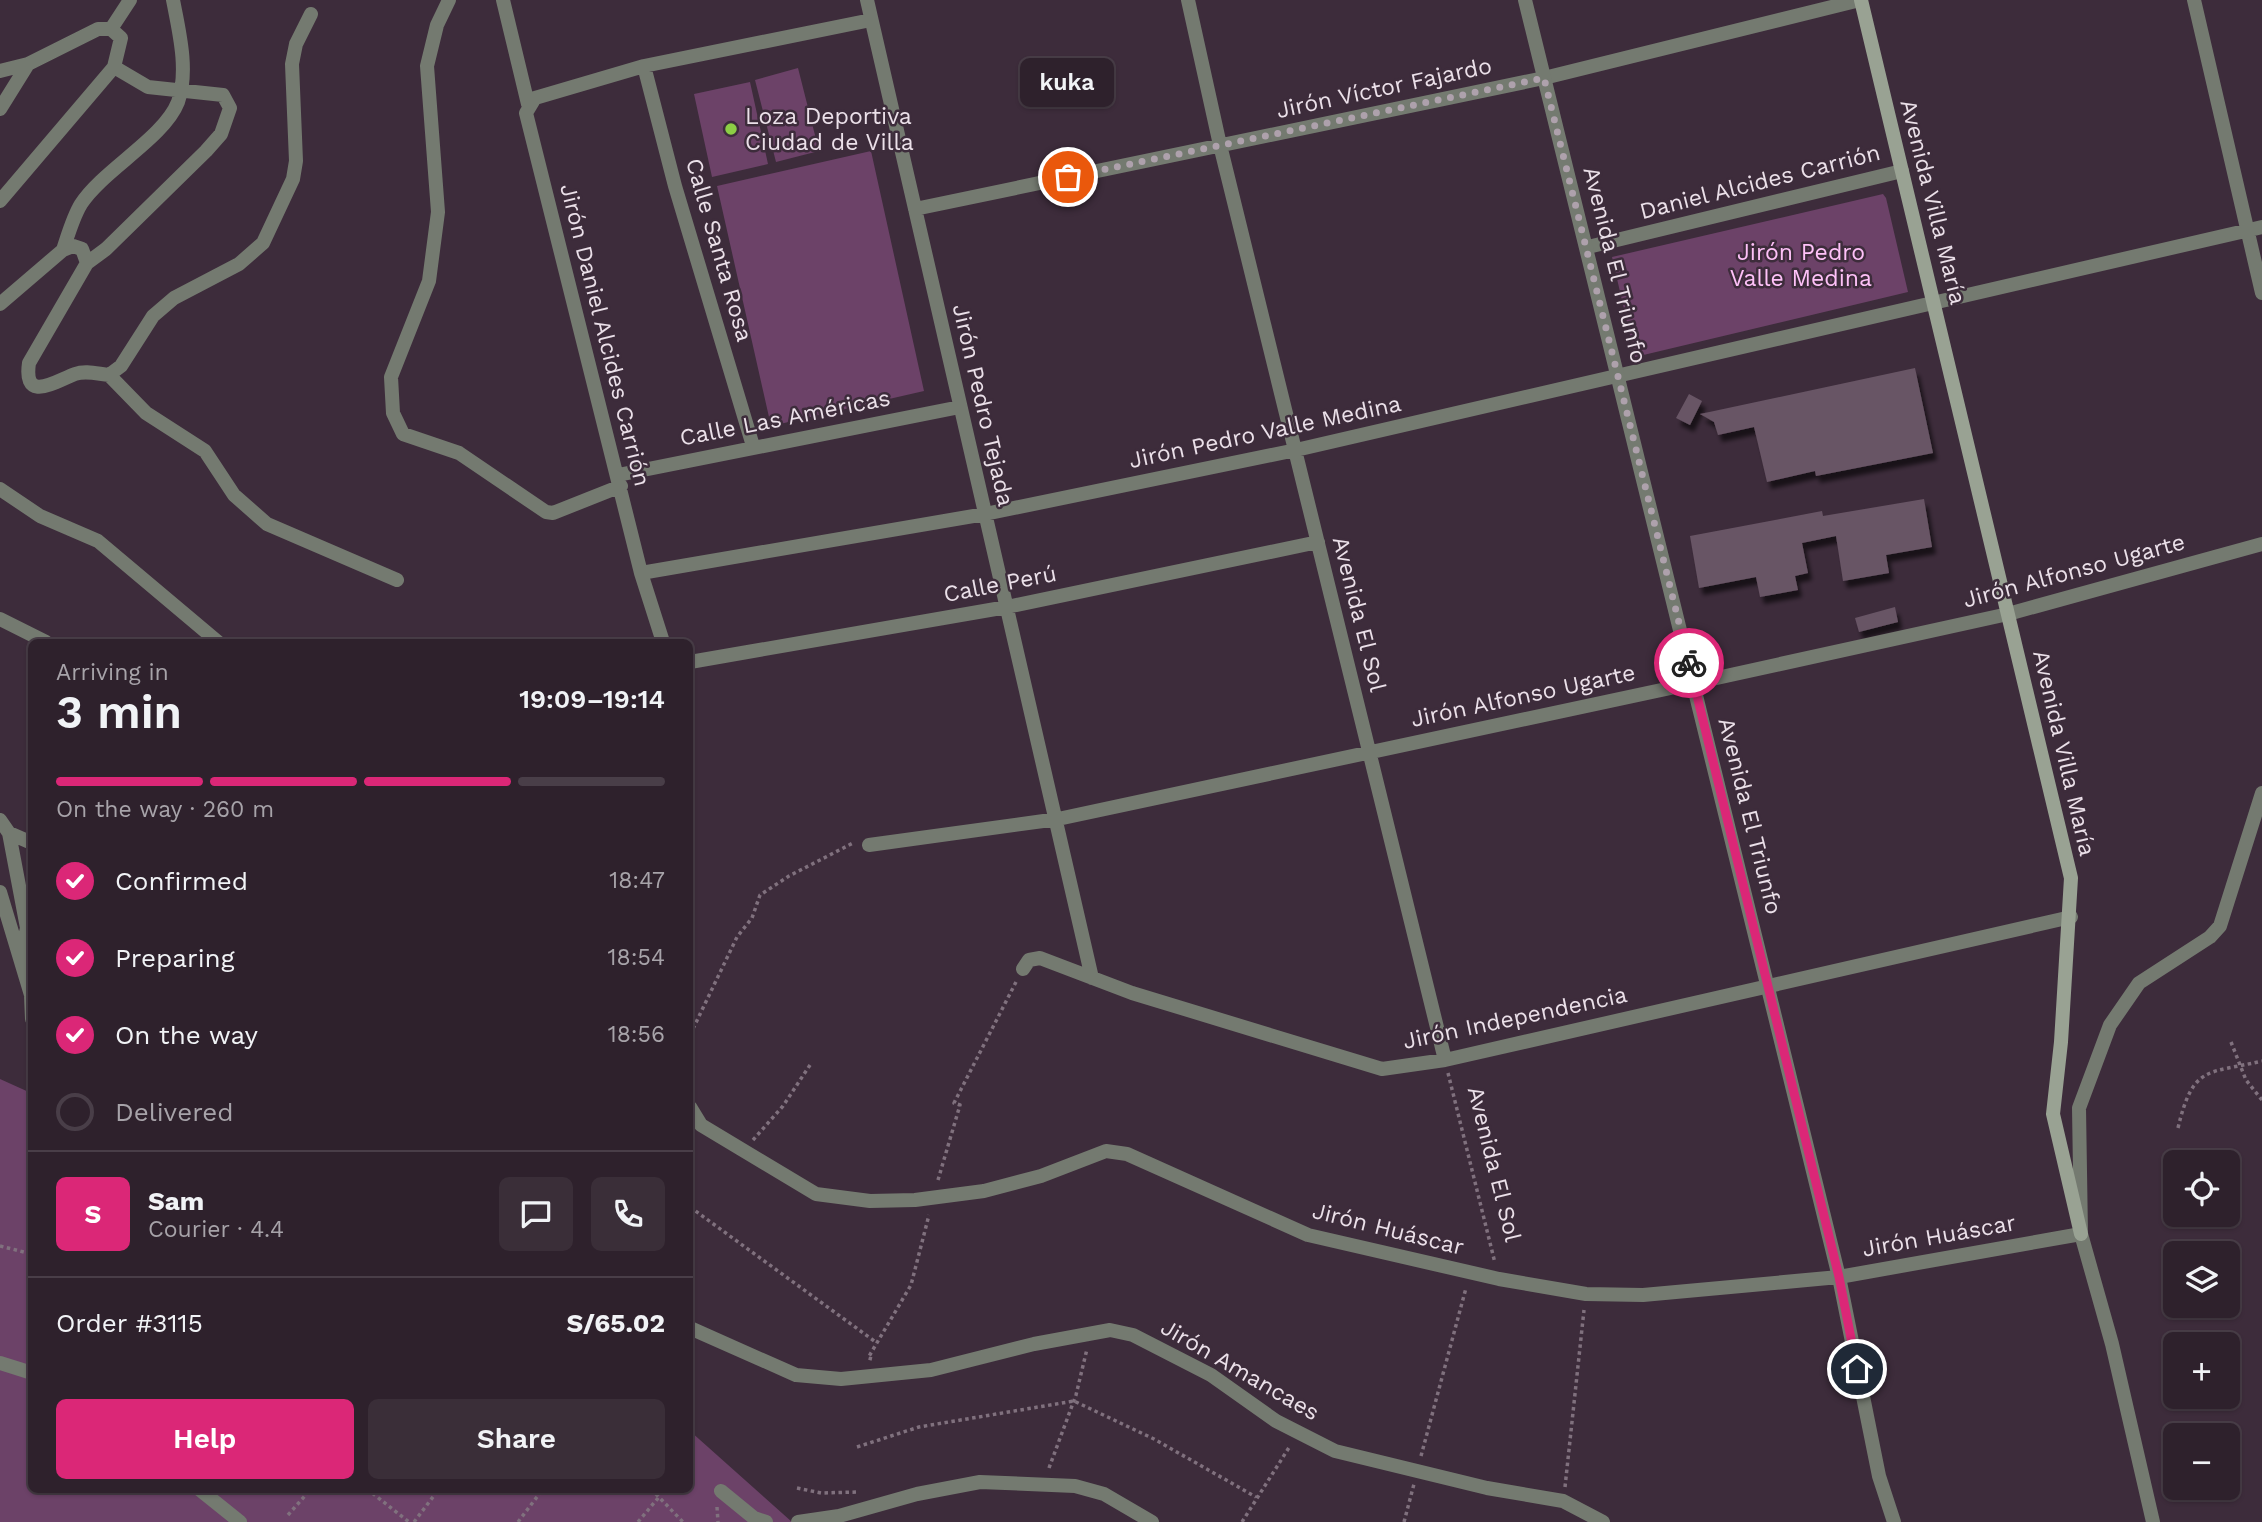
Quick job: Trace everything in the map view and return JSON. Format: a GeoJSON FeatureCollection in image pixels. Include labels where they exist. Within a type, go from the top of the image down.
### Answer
{"type":"FeatureCollection","features":[{"type":"Feature","properties":{"kind":"main road","name":"Avenida Villa María"},"geometry":{"type":"LineString","coordinates":[[1861,0],[2071,878],[2071,917],[2053,1114],[2081,1234]]}},
{"type":"Feature","properties":{"kind":"street"},"geometry":{"type":"LineString","coordinates":[[111,29],[130,0]]}},
{"type":"Feature","properties":{"kind":"street"},"geometry":{"type":"LineString","coordinates":[[63,250],[80,205],[155,132],[177,104],[181,91],[179,33],[173,0]]}},
{"type":"Feature","properties":{"kind":"street","name":"Calle Las Américas"},"geometry":{"type":"LineString","coordinates":[[449,0],[437,25],[427,65],[438,212],[429,281],[391,377],[393,413],[403,434],[458,453],[546,512],[553,513],[619,480],[753,446],[961,407]]}},
{"type":"Feature","properties":{"kind":"street","name":"Jirón Daniel Alcides Carrión"},"geometry":{"type":"LineString","coordinates":[[503,0],[528,104],[526,113],[641,573],[662,639]]}},
{"type":"Feature","properties":{"kind":"street","name":"Jirón Pedro Tejada"},"geometry":{"type":"LineString","coordinates":[[867,0],[1058,819]]}},
{"type":"Feature","properties":{"kind":"street","name":"Avenida El Sol"},"geometry":{"type":"LineString","coordinates":[[1188,0],[1220,145],[1445,1060]]}},
{"type":"Feature","properties":{"kind":"street","name":"Avenida El Triunfo"},"geometry":{"type":"LineString","coordinates":[[1525,0],[1620,376],[1839,1277],[1873,1449],[1894,1522]]}},
{"type":"Feature","properties":{"kind":"street","name":"Jirón Víctor Fajardo"},"geometry":{"type":"LineString","coordinates":[[915,209],[1544,78],[1861,0]]}},
{"type":"Feature","properties":{"kind":"street"},"geometry":{"type":"LineString","coordinates":[[2194,0],[2255,229],[2262,293]]}},
{"type":"Feature","properties":{"kind":"street"},"geometry":{"type":"LineString","coordinates":[[114,67],[148,87],[223,95],[229,100],[228,120],[221,134],[106,249],[87,263],[29,363],[27,376],[31,383],[39,387],[48,387],[77,373],[109,375],[121,366],[153,316],[174,298],[239,264],[263,243],[293,179],[296,160],[292,64],[296,44],[310,14]]}},
{"type":"Feature","properties":{"kind":"street"},"geometry":{"type":"LineString","coordinates":[[528,104],[535,98],[645,66],[872,20]]}},
{"type":"Feature","properties":{"kind":"street"},"geometry":{"type":"LineString","coordinates":[[0,71],[28,64],[98,29],[111,29],[121,38],[114,67],[0,201]]}},
{"type":"Feature","properties":{"kind":"street"},"geometry":{"type":"LineString","coordinates":[[0,109],[28,64]]}},
{"type":"Feature","properties":{"kind":"street","name":"Calle Santa Rosa"},"geometry":{"type":"LineString","coordinates":[[645,66],[675,186],[753,446]]}},
{"type":"Feature","properties":{"kind":"street","name":"Daniel Alcides Carrión"},"geometry":{"type":"LineString","coordinates":[[1588,247],[1902,172]]}},
{"type":"Feature","properties":{"kind":"street","name":"Jirón Pedro Valle Medina"},"geometry":{"type":"LineString","coordinates":[[641,573],[985,514],[1296,450],[2255,229]]}},
{"type":"Feature","properties":{"kind":"street"},"geometry":{"type":"LineString","coordinates":[[0,304],[63,250],[73,246],[82,249],[87,263]]}},
{"type":"Feature","properties":{"kind":"street"},"geometry":{"type":"LineString","coordinates":[[109,375],[154,419],[205,451],[234,495],[267,524],[397,580]]}},
{"type":"Feature","properties":{"kind":"street"},"geometry":{"type":"LineString","coordinates":[[0,489],[40,516],[98,541],[214,639]]}},
{"type":"Feature","properties":{"kind":"street","name":"Calle Perú"},"geometry":{"type":"LineString","coordinates":[[693,661],[1007,607],[1318,542]]}},
{"type":"Feature","properties":{"kind":"street","name":"Jirón Alfonso Ugarte"},"geometry":{"type":"LineString","coordinates":[[869,845],[1058,819],[1694,683],[2008,614],[2262,544]]}},
{"type":"Feature","properties":{"kind":"street"},"geometry":{"type":"LineString","coordinates":[[0,619],[40,639]]}},
{"type":"Feature","properties":{"kind":"street"},"geometry":{"type":"LineString","coordinates":[[2081,1234],[2079,1108],[2093,1066],[2110,1025],[2139,983],[2210,937],[2220,926],[2262,793]]}},
{"type":"Feature","properties":{"kind":"street"},"geometry":{"type":"LineString","coordinates":[[1058,819],[1092,978]]}},
{"type":"Feature","properties":{"kind":"street"},"geometry":{"type":"LineString","coordinates":[[0,820],[9,833],[27,928],[21,954]]}},
{"type":"Feature","properties":{"kind":"street"},"geometry":{"type":"LineString","coordinates":[[9,833],[28,841]]}},
{"type":"Feature","properties":{"kind":"street"},"geometry":{"type":"LineString","coordinates":[[0,892],[28,983]]}},
{"type":"Feature","properties":{"kind":"street","name":"Jirón Independencia"},"geometry":{"type":"LineString","coordinates":[[1023,969],[1029,960],[1040,958],[1132,993],[1382,1069],[1445,1060],[1767,984],[2071,917]]}},
{"type":"Feature","properties":{"kind":"street","name":"Jirón Huáscar"},"geometry":{"type":"LineString","coordinates":[[693,1112],[701,1125],[816,1194],[870,1200],[933,1198],[984,1191],[1041,1176],[1106,1151],[1126,1154],[1308,1235],[1499,1279],[1586,1294],[1643,1295],[1839,1277],[2081,1234]]}},
{"type":"Feature","properties":{"kind":"street","name":"Avenida Villa María"},"geometry":{"type":"LineString","coordinates":[[2081,1234],[2112,1343],[2153,1522]]}},
{"type":"Feature","properties":{"kind":"street","name":"Jirón Amancaes"},"geometry":{"type":"LineString","coordinates":[[693,1329],[796,1374],[841,1379],[931,1370],[1110,1330],[1133,1335],[1211,1375],[1276,1421],[1335,1451],[1487,1488],[1563,1501],[1603,1522]]}},
{"type":"Feature","properties":{"kind":"street"},"geometry":{"type":"LineString","coordinates":[[0,1363],[28,1372]]}},
{"type":"Feature","properties":{"kind":"street"},"geometry":{"type":"LineString","coordinates":[[798,1522],[839,1516],[917,1494],[981,1482],[1075,1486],[1104,1494],[1152,1522]]}},
{"type":"Feature","properties":{"kind":"street"},"geometry":{"type":"LineString","coordinates":[[721,1490],[754,1518],[766,1522]]}},
{"type":"Feature","properties":{"kind":"street"},"geometry":{"type":"LineString","coordinates":[[204,1493],[240,1522]]}},
{"type":"Feature","properties":{"kind":"path"},"geometry":{"type":"LineString","coordinates":[[693,1029],[737,937],[752,918],[760,895],[789,876],[854,843],[869,845]]}},
{"type":"Feature","properties":{"kind":"path"},"geometry":{"type":"LineString","coordinates":[[877,1376],[883,1362],[868,1358],[911,1285],[960,1105],[954,1103],[1023,969]]}},
{"type":"Feature","properties":{"kind":"path"},"geometry":{"type":"LineString","coordinates":[[2231,1042],[2245,1080],[2262,1100]]}},
{"type":"Feature","properties":{"kind":"path","name":"Avenida El Sol"},"geometry":{"type":"LineString","coordinates":[[1445,1060],[1499,1279]]}},
{"type":"Feature","properties":{"kind":"path"},"geometry":{"type":"LineString","coordinates":[[2178,1128],[2183,1108],[2196,1081],[2215,1069],[2262,1061]]}},
{"type":"Feature","properties":{"kind":"path"},"geometry":{"type":"LineString","coordinates":[[743,1152],[783,1106],[812,1062]]}},
{"type":"Feature","properties":{"kind":"path"},"geometry":{"type":"LineString","coordinates":[[693,1209],[877,1343]]}},
{"type":"Feature","properties":{"kind":"path"},"geometry":{"type":"LineString","coordinates":[[0,1247],[28,1253]]}},
{"type":"Feature","properties":{"kind":"path"},"geometry":{"type":"LineString","coordinates":[[1404,1522],[1470,1272]]}},
{"type":"Feature","properties":{"kind":"path"},"geometry":{"type":"LineString","coordinates":[[1563,1501],[1586,1294]]}},
{"type":"Feature","properties":{"kind":"path"},"geometry":{"type":"LineString","coordinates":[[1043,1483],[1074,1401],[1091,1334]]}},
{"type":"Feature","properties":{"kind":"path"},"geometry":{"type":"LineString","coordinates":[[857,1447],[919,1427],[1074,1401],[1154,1439],[1256,1497]]}},
{"type":"Feature","properties":{"kind":"path"},"geometry":{"type":"LineString","coordinates":[[1242,1522],[1298,1432]]}},
{"type":"Feature","properties":{"kind":"path"},"geometry":{"type":"LineString","coordinates":[[288,1515],[307,1493]]}},
{"type":"Feature","properties":{"kind":"path"},"geometry":{"type":"LineString","coordinates":[[372,1493],[411,1522],[436,1493]]}},
{"type":"Feature","properties":{"kind":"path"},"geometry":{"type":"LineString","coordinates":[[518,1522],[540,1493]]}},
{"type":"Feature","properties":{"kind":"path"},"geometry":{"type":"LineString","coordinates":[[655,1493],[682,1522]]}},
{"type":"Feature","properties":{"kind":"path"},"geometry":{"type":"LineString","coordinates":[[638,1522],[659,1497]]}},
{"type":"Feature","properties":{"kind":"green space"},"geometry":{"type":"Polygon","coordinates":[[[798,68],[819,151],[776,162],[755,80],[798,68]]]}},
{"type":"Feature","properties":{"kind":"green space","name":"Loza Deportiva Ciudad de Villa"},"geometry":{"type":"Polygon","coordinates":[[[750,82],[768,164],[712,177],[694,94],[750,82]]]}},
{"type":"Feature","properties":{"kind":"green space"},"geometry":{"type":"Polygon","coordinates":[[[871,151],[924,391],[771,426],[717,186],[871,151]]]}},
{"type":"Feature","properties":{"kind":"green space","name":"Jirón Pedro Valle Medina"},"geometry":{"type":"Polygon","coordinates":[[[1883,194],[1908,292],[1635,357],[1612,257],[1883,194]]]}},
{"type":"Feature","properties":{"kind":"green space"},"geometry":{"type":"Polygon","coordinates":[[[0,1079],[28,1092],[28,1493],[693,1493],[693,1434],[792,1522],[0,1522],[0,1079]]]}},
{"type":"Feature","properties":{"kind":"building"},"geometry":{"type":"Polygon","coordinates":[[[1915,368],[1933,453],[1816,476],[1815,471],[1767,482],[1754,427],[1718,435],[1714,422],[1700,414],[1915,368]]]}},
{"type":"Feature","properties":{"kind":"building"},"geometry":{"type":"Polygon","coordinates":[[[1689,394],[1702,401],[1690,425],[1676,418],[1689,394]]]}},
{"type":"Feature","properties":{"kind":"building"},"geometry":{"type":"Polygon","coordinates":[[[1924,499],[1932,547],[1886,555],[1889,573],[1843,581],[1836,536],[1802,543],[1808,573],[1795,576],[1798,590],[1760,597],[1756,577],[1699,588],[1690,536],[1822,511],[1823,516],[1924,499]]]}},
{"type":"Feature","properties":{"kind":"building"},"geometry":{"type":"Polygon","coordinates":[[[1895,607],[1898,622],[1859,632],[1855,618],[1895,607]]]}},
{"type":"Feature","properties":{"kind":"way so far"},"geometry":{"type":"LineString","coordinates":[[1068,177],[1544,78],[1689,663]]}},
{"type":"Feature","properties":{"kind":"place","name":"Loza Deportiva Ciudad de Villa"},"geometry":{"type":"Point","coordinates":[731,129]}},
{"type":"Feature","properties":{"kind":"place","name":"kuka"},"geometry":{"type":"Point","coordinates":[1068,177]}},
{"type":"Feature","properties":{"kind":"route"},"geometry":{"type":"LineString","coordinates":[[1689,663],[1839,1277],[1857,1369]]}}]}
